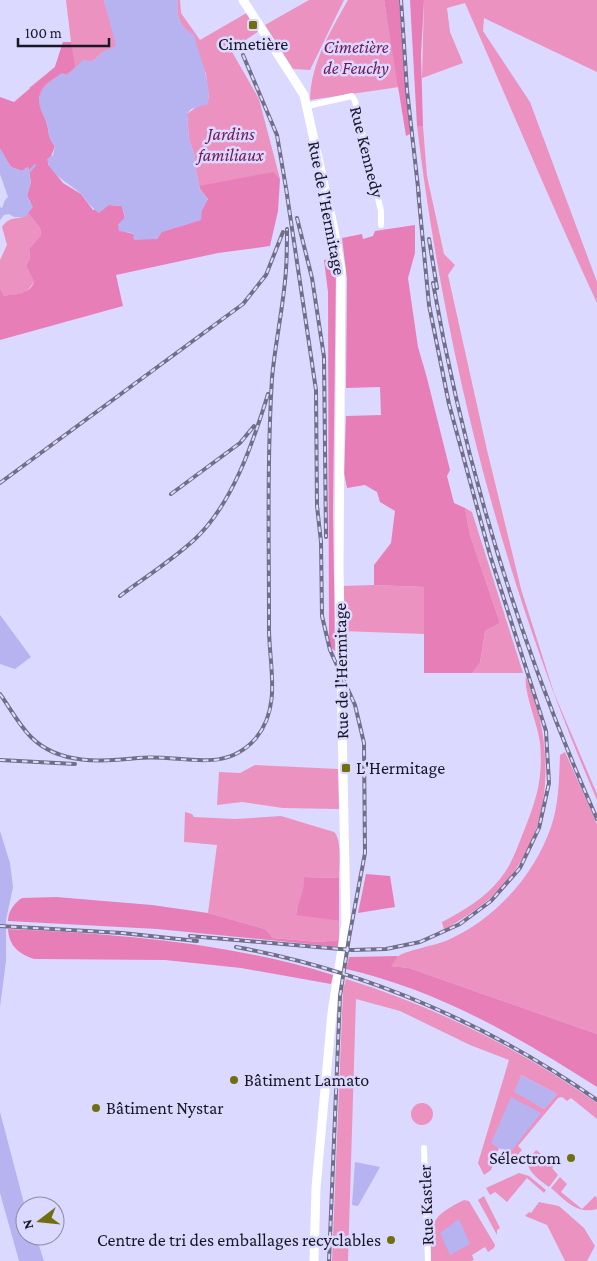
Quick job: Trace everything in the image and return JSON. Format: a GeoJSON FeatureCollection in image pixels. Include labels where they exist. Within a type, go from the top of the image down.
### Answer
{"type":"FeatureCollection","features":[{"type":"Feature","properties":{"kind":"street","name":"Rue de l'Hermitage"},"geometry":{"type":"LineString","coordinates":[[243,0],[298,85],[307,106],[341,269],[339,568],[346,923],[331,1022],[316,1188],[314,1261]]}},
{"type":"Feature","properties":{"kind":"street","name":"Rue Kennedy"},"geometry":{"type":"LineString","coordinates":[[307,106],[352,96],[356,101],[380,211],[381,225]]}},
{"type":"Feature","properties":{"kind":"street","name":"Rue Kastler"},"geometry":{"type":"LineString","coordinates":[[424,1148],[428,1261]]}},
{"type":"Feature","properties":{"kind":"green space","name":"Jardins familiaux"},"geometry":{"type":"Polygon","coordinates":[[[66,0],[104,0],[117,46],[103,52],[93,61],[202,210],[208,199],[200,190],[195,157],[189,139],[187,114],[209,98],[206,74],[198,54],[194,36],[182,25],[178,16],[178,0],[180,0],[181,13],[200,40],[250,11],[259,31],[231,50],[259,99],[280,179],[272,172],[211,227],[29,88],[55,67],[63,42],[71,42],[66,0]]]}},
{"type":"Feature","properties":{"kind":"green space"},"geometry":{"type":"Polygon","coordinates":[[[309,0],[344,0],[310,70],[293,69],[265,25],[309,0]]]}},
{"type":"Feature","properties":{"kind":"green space","name":"Cimetière de Feuchy"},"geometry":{"type":"Polygon","coordinates":[[[348,0],[384,0],[399,87],[310,100],[311,86],[318,61],[328,36],[348,0]]]}},
{"type":"Feature","properties":{"kind":"green space"},"geometry":{"type":"Polygon","coordinates":[[[424,0],[597,0],[597,72],[484,18],[483,31],[530,102],[597,282],[597,303],[465,3],[447,8],[450,32],[463,63],[422,78],[424,0]]]}},
{"type":"Feature","properties":{"kind":"green space"},"geometry":{"type":"Polygon","coordinates":[[[417,126],[423,126],[427,176],[444,254],[455,265],[448,275],[487,450],[521,589],[553,690],[507,554],[483,470],[462,385],[429,213],[417,126]]]}},
{"type":"Feature","properties":{"kind":"green space"},"geometry":{"type":"Polygon","coordinates":[[[28,213],[40,228],[41,235],[29,249],[30,258],[26,266],[34,282],[26,293],[4,296],[0,288],[0,260],[7,245],[2,227],[9,220],[24,217],[28,213]]]}},
{"type":"Feature","properties":{"kind":"green space"},"geometry":{"type":"Polygon","coordinates":[[[465,508],[472,512],[523,673],[472,673],[480,663],[485,631],[500,623],[470,535],[465,508]]]}},
{"type":"Feature","properties":{"kind":"green space"},"geometry":{"type":"Polygon","coordinates":[[[340,586],[424,587],[424,634],[341,631],[340,586]]]}},
{"type":"Feature","properties":{"kind":"green space"},"geometry":{"type":"Polygon","coordinates":[[[526,676],[537,706],[546,768],[543,799],[536,828],[524,856],[506,882],[482,905],[444,930],[442,922],[481,898],[503,875],[514,855],[533,808],[539,784],[541,758],[539,735],[527,690],[526,676]]]}},
{"type":"Feature","properties":{"kind":"green space"},"geometry":{"type":"Polygon","coordinates":[[[555,695],[597,794],[597,800],[564,719],[555,695]]]}},
{"type":"Feature","properties":{"kind":"green space"},"geometry":{"type":"Polygon","coordinates":[[[565,752],[597,824],[597,1034],[409,968],[390,966],[400,955],[443,942],[465,931],[497,908],[511,894],[534,862],[544,845],[551,827],[557,800],[560,755],[565,752]]]}},
{"type":"Feature","properties":{"kind":"green space"},"geometry":{"type":"Polygon","coordinates":[[[255,765],[338,769],[339,809],[283,808],[242,802],[217,805],[219,772],[240,773],[255,765]]]}},
{"type":"Feature","properties":{"kind":"green space"},"geometry":{"type":"Polygon","coordinates":[[[185,812],[192,814],[194,817],[235,819],[281,816],[334,832],[337,835],[339,846],[339,878],[305,877],[296,914],[339,921],[339,940],[319,942],[273,938],[265,929],[208,913],[217,845],[184,842],[185,812]]]}},
{"type":"Feature","properties":{"kind":"green space"},"geometry":{"type":"Polygon","coordinates":[[[346,979],[445,1016],[476,1031],[538,1065],[597,1103],[597,1119],[571,1098],[567,1101],[562,1097],[558,1098],[518,1146],[522,1150],[513,1160],[504,1165],[502,1159],[506,1152],[491,1143],[499,1148],[491,1170],[484,1175],[478,1163],[509,1060],[470,1045],[400,1011],[356,999],[348,1261],[332,1261],[343,990],[346,979]],[[521,1075],[534,1103],[544,1109],[557,1094],[521,1075]]]}},
{"type":"Feature","properties":{"kind":"green space"},"geometry":{"type":"Polygon","coordinates":[[[422,1103],[430,1106],[433,1114],[430,1122],[422,1125],[414,1122],[411,1114],[414,1106],[422,1103]]]}},
{"type":"Feature","properties":{"kind":"green space"},"geometry":{"type":"Polygon","coordinates":[[[536,1150],[555,1165],[552,1168],[558,1175],[549,1187],[529,1169],[528,1161],[536,1150]]]}},
{"type":"Feature","properties":{"kind":"green space"},"geometry":{"type":"Polygon","coordinates":[[[519,1173],[529,1176],[546,1190],[544,1193],[527,1178],[507,1202],[495,1192],[490,1195],[486,1188],[519,1173]]]}},
{"type":"Feature","properties":{"kind":"green space"},"geometry":{"type":"Polygon","coordinates":[[[560,1177],[567,1184],[561,1192],[582,1209],[595,1196],[597,1198],[597,1209],[583,1210],[577,1208],[561,1197],[551,1188],[560,1177]]]}},
{"type":"Feature","properties":{"kind":"green space"},"geometry":{"type":"Polygon","coordinates":[[[484,1196],[500,1228],[497,1230],[497,1235],[478,1200],[484,1196]]]}},
{"type":"Feature","properties":{"kind":"green space"},"geometry":{"type":"Polygon","coordinates":[[[464,1200],[469,1201],[495,1245],[494,1248],[488,1252],[485,1247],[472,1255],[474,1260],[471,1261],[431,1261],[431,1238],[434,1223],[444,1212],[464,1200]]]}},
{"type":"Feature","properties":{"kind":"green space"},"geometry":{"type":"Polygon","coordinates":[[[539,1202],[559,1206],[584,1228],[595,1246],[587,1261],[565,1261],[547,1225],[525,1216],[529,1212],[531,1213],[539,1202]]]}},
{"type":"Feature","properties":{"kind":"shaded area"},"geometry":{"type":"Polygon","coordinates":[[[104,0],[178,0],[178,16],[182,25],[194,35],[207,79],[208,104],[191,109],[187,114],[189,139],[195,157],[200,190],[208,199],[202,210],[201,220],[162,232],[157,239],[134,240],[133,233],[119,231],[118,225],[125,217],[122,206],[109,205],[99,213],[80,193],[52,170],[47,159],[53,155],[55,146],[52,143],[46,121],[40,109],[40,96],[48,83],[62,73],[67,75],[83,60],[93,61],[103,52],[116,46],[104,0]]]}},
{"type":"Feature","properties":{"kind":"shaded area"},"geometry":{"type":"Polygon","coordinates":[[[384,0],[399,0],[410,134],[406,136],[384,0]]]}},
{"type":"Feature","properties":{"kind":"shaded area"},"geometry":{"type":"Polygon","coordinates":[[[410,0],[424,0],[421,55],[423,126],[417,126],[410,0]]]}},
{"type":"Feature","properties":{"kind":"shaded area"},"geometry":{"type":"Polygon","coordinates":[[[63,42],[71,42],[75,67],[68,73],[55,78],[43,86],[39,96],[40,106],[52,143],[55,146],[48,164],[63,183],[81,194],[93,210],[109,205],[122,206],[125,218],[118,225],[125,232],[157,239],[161,232],[200,220],[202,210],[208,199],[199,186],[273,172],[280,179],[278,211],[270,246],[218,253],[116,275],[123,306],[0,340],[0,288],[4,296],[29,290],[34,282],[26,266],[30,258],[29,249],[41,235],[40,228],[28,213],[31,203],[27,196],[31,182],[28,167],[22,171],[11,167],[0,150],[0,97],[14,102],[55,67],[63,42]]]}},
{"type":"Feature","properties":{"kind":"shaded area"},"geometry":{"type":"Polygon","coordinates":[[[0,148],[11,167],[22,171],[28,167],[31,182],[27,196],[33,207],[25,217],[14,217],[9,214],[4,215],[0,220],[0,207],[2,208],[8,197],[0,174],[0,148]]]}},
{"type":"Feature","properties":{"kind":"shaded area"},"geometry":{"type":"Polygon","coordinates":[[[415,225],[415,253],[408,278],[418,347],[450,470],[447,476],[454,503],[465,508],[470,535],[500,623],[485,631],[480,663],[472,673],[424,673],[424,587],[374,585],[374,565],[391,543],[395,511],[380,502],[377,492],[365,485],[347,488],[344,473],[346,416],[381,415],[380,387],[346,388],[347,279],[342,238],[362,234],[363,239],[373,236],[375,231],[415,225]]]}},
{"type":"Feature","properties":{"kind":"shaded area"},"geometry":{"type":"Polygon","coordinates":[[[335,258],[333,511],[335,651],[329,646],[328,292],[324,260],[335,258]]]}},
{"type":"Feature","properties":{"kind":"shaded area"},"geometry":{"type":"Polygon","coordinates":[[[0,615],[31,657],[15,669],[0,664],[0,615]]]}},
{"type":"Feature","properties":{"kind":"shaded area"},"geometry":{"type":"Polygon","coordinates":[[[0,831],[10,863],[13,887],[6,920],[6,961],[0,1007],[0,831]]]}},
{"type":"Feature","properties":{"kind":"shaded area"},"geometry":{"type":"Polygon","coordinates":[[[366,874],[390,876],[395,907],[358,913],[366,874]]]}},
{"type":"Feature","properties":{"kind":"shaded area"},"geometry":{"type":"Polygon","coordinates":[[[304,877],[339,878],[339,921],[296,915],[304,877]]]}},
{"type":"Feature","properties":{"kind":"shaded area"},"geometry":{"type":"Polygon","coordinates":[[[56,897],[152,905],[208,913],[265,929],[273,938],[319,942],[339,940],[339,947],[157,929],[8,921],[12,908],[22,898],[56,897]]]}},
{"type":"Feature","properties":{"kind":"shaded area"},"geometry":{"type":"Polygon","coordinates":[[[8,929],[131,937],[213,947],[293,964],[333,975],[331,984],[241,968],[165,960],[34,959],[19,952],[10,940],[8,929]]]}},
{"type":"Feature","properties":{"kind":"shaded area"},"geometry":{"type":"Polygon","coordinates":[[[398,956],[391,966],[409,968],[597,1034],[597,1087],[538,1050],[477,1017],[413,989],[346,969],[349,957],[398,956]]]}},
{"type":"Feature","properties":{"kind":"shaded area"},"geometry":{"type":"Polygon","coordinates":[[[521,1075],[557,1094],[544,1109],[514,1092],[521,1075]]]}},
{"type":"Feature","properties":{"kind":"shaded area"},"geometry":{"type":"Polygon","coordinates":[[[511,1097],[541,1113],[509,1154],[491,1143],[511,1097]]]}},
{"type":"Feature","properties":{"kind":"shaded area"},"geometry":{"type":"Polygon","coordinates":[[[0,1112],[22,1196],[15,1196],[15,1246],[39,1246],[44,1261],[19,1261],[0,1193],[0,1112]]]}},
{"type":"Feature","properties":{"kind":"shaded area"},"geometry":{"type":"Polygon","coordinates":[[[355,1162],[380,1167],[358,1206],[352,1205],[355,1162]]]}},
{"type":"Feature","properties":{"kind":"shaded area"},"geometry":{"type":"Polygon","coordinates":[[[459,1219],[470,1244],[450,1255],[440,1233],[459,1219]]]}},
{"type":"Feature","properties":{"kind":"waterway"},"geometry":{"type":"LineString","coordinates":[[28,173],[35,165]]}},
{"type":"Feature","properties":{"kind":"railway"},"geometry":{"type":"LineString","coordinates":[[401,0],[407,90],[419,196]]}},
{"type":"Feature","properties":{"kind":"railway"},"geometry":{"type":"LineString","coordinates":[[243,55],[277,135],[287,194]]}},
{"type":"Feature","properties":{"kind":"railway"},"geometry":{"type":"LineString","coordinates":[[286,188],[316,390],[317,506],[321,542],[322,616],[330,650],[355,705],[364,743],[365,853],[340,996],[329,1261]]}},
{"type":"Feature","properties":{"kind":"railway"},"geometry":{"type":"LineString","coordinates":[[190,936],[352,950],[386,949],[420,942],[460,924],[491,901],[520,868],[539,828],[549,783],[546,731],[490,555],[449,404],[429,305],[418,190]]}},
{"type":"Feature","properties":{"kind":"railway"},"geometry":{"type":"LineString","coordinates":[[297,218],[312,278],[324,357],[326,537]]}},
{"type":"Feature","properties":{"kind":"railway"},"geometry":{"type":"LineString","coordinates":[[0,694],[31,737],[54,753],[68,757],[96,760],[154,757],[215,760],[243,750],[256,738],[264,725],[272,697],[269,638],[269,440],[273,366],[286,275],[287,229]]}},
{"type":"Feature","properties":{"kind":"railway"},"geometry":{"type":"LineString","coordinates":[[0,483],[243,304],[266,275],[283,232]]}},
{"type":"Feature","properties":{"kind":"railway"},"geometry":{"type":"LineString","coordinates":[[429,239],[437,288]]}},
{"type":"Feature","properties":{"kind":"railway"},"geometry":{"type":"LineString","coordinates":[[433,283],[461,420],[498,556],[544,689],[597,819]]}},
{"type":"Feature","properties":{"kind":"railway"},"geometry":{"type":"LineString","coordinates":[[120,596],[185,548],[207,526],[240,472],[268,394]]}},
{"type":"Feature","properties":{"kind":"railway"},"geometry":{"type":"LineString","coordinates":[[171,494],[240,443],[254,426]]}},
{"type":"Feature","properties":{"kind":"railway"},"geometry":{"type":"LineString","coordinates":[[0,760],[75,764]]}},
{"type":"Feature","properties":{"kind":"railway"},"geometry":{"type":"LineString","coordinates":[[0,926],[122,933],[197,941]]}},
{"type":"Feature","properties":{"kind":"railway"},"geometry":{"type":"LineString","coordinates":[[236,947],[332,970],[425,1004],[513,1047],[597,1100]]}},
{"type":"Feature","properties":{"kind":"place","name":"Cimetière"},"geometry":{"type":"Point","coordinates":[253,25]}},
{"type":"Feature","properties":{"kind":"place","name":"L'Hermitage"},"geometry":{"type":"Point","coordinates":[346,768]}},
{"type":"Feature","properties":{"kind":"place","name":"Bâtiment Lamato"},"geometry":{"type":"Point","coordinates":[234,1080]}},
{"type":"Feature","properties":{"kind":"place","name":"Bâtiment Nystar"},"geometry":{"type":"Point","coordinates":[96,1108]}},
{"type":"Feature","properties":{"kind":"place","name":"Sélectrom"},"geometry":{"type":"Point","coordinates":[571,1158]}},
{"type":"Feature","properties":{"kind":"place","name":"Centre de tri des emballages recyclables"},"geometry":{"type":"Point","coordinates":[391,1240]}}]}
